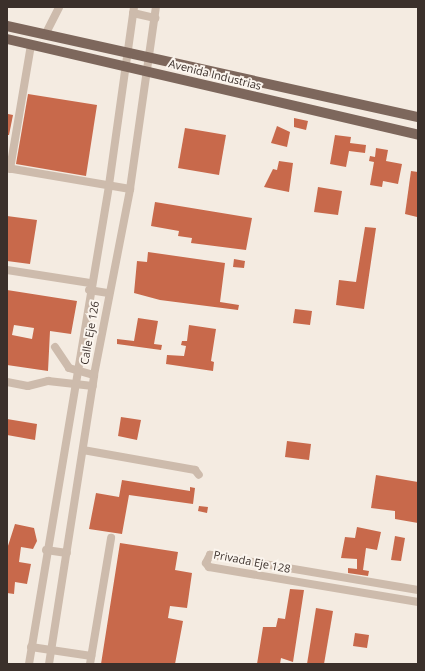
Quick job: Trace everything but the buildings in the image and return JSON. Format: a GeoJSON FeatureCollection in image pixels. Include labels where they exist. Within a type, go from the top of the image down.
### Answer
{"type":"FeatureCollection","features":[{"type":"Feature","properties":{"kind":"main road","name":"Avenida Industrias"},"geometry":{"type":"LineString","coordinates":[[7,26],[128,55],[418,117]]}},
{"type":"Feature","properties":{"kind":"main road","name":"Avenida Industrias"},"geometry":{"type":"LineString","coordinates":[[7,39],[418,135]]}},
{"type":"Feature","properties":{"kind":"main road"},"geometry":{"type":"LineString","coordinates":[[317,112],[320,96]]}},
{"type":"Feature","properties":{"kind":"street"},"geometry":{"type":"LineString","coordinates":[[45,35],[59,7]]}},
{"type":"Feature","properties":{"kind":"street","name":"Calle Eje 126"},"geometry":{"type":"LineString","coordinates":[[49,664],[94,375],[130,189],[150,59],[156,7]]}},
{"type":"Feature","properties":{"kind":"street"},"geometry":{"type":"LineString","coordinates":[[134,10],[155,18]]}},
{"type":"Feature","properties":{"kind":"street","name":"Calle Eje 126"},"geometry":{"type":"LineString","coordinates":[[29,664],[46,550],[90,286],[109,185],[134,10]]}},
{"type":"Feature","properties":{"kind":"street"},"geometry":{"type":"LineString","coordinates":[[31,45],[8,169],[130,189]]}},
{"type":"Feature","properties":{"kind":"street"},"geometry":{"type":"LineString","coordinates":[[7,270],[90,286],[109,293]]}},
{"type":"Feature","properties":{"kind":"street"},"geometry":{"type":"LineString","coordinates":[[55,347],[69,368],[94,375]]}},
{"type":"Feature","properties":{"kind":"street"},"geometry":{"type":"LineString","coordinates":[[7,382],[28,386],[48,381],[93,386]]}},
{"type":"Feature","properties":{"kind":"street"},"geometry":{"type":"LineString","coordinates":[[83,450],[195,470],[199,475]]}},
{"type":"Feature","properties":{"kind":"street"},"geometry":{"type":"LineString","coordinates":[[32,646],[51,649],[91,660],[111,538]]}},
{"type":"Feature","properties":{"kind":"street"},"geometry":{"type":"LineString","coordinates":[[46,550],[67,553]]}},
{"type":"Feature","properties":{"kind":"street","name":"Privada Eje 128"},"geometry":{"type":"LineString","coordinates":[[418,590],[210,555],[206,563],[209,567],[418,602]]}},
{"type":"Feature","properties":{"kind":"street"},"geometry":{"type":"LineString","coordinates":[[290,580],[291,568]]}}]}
